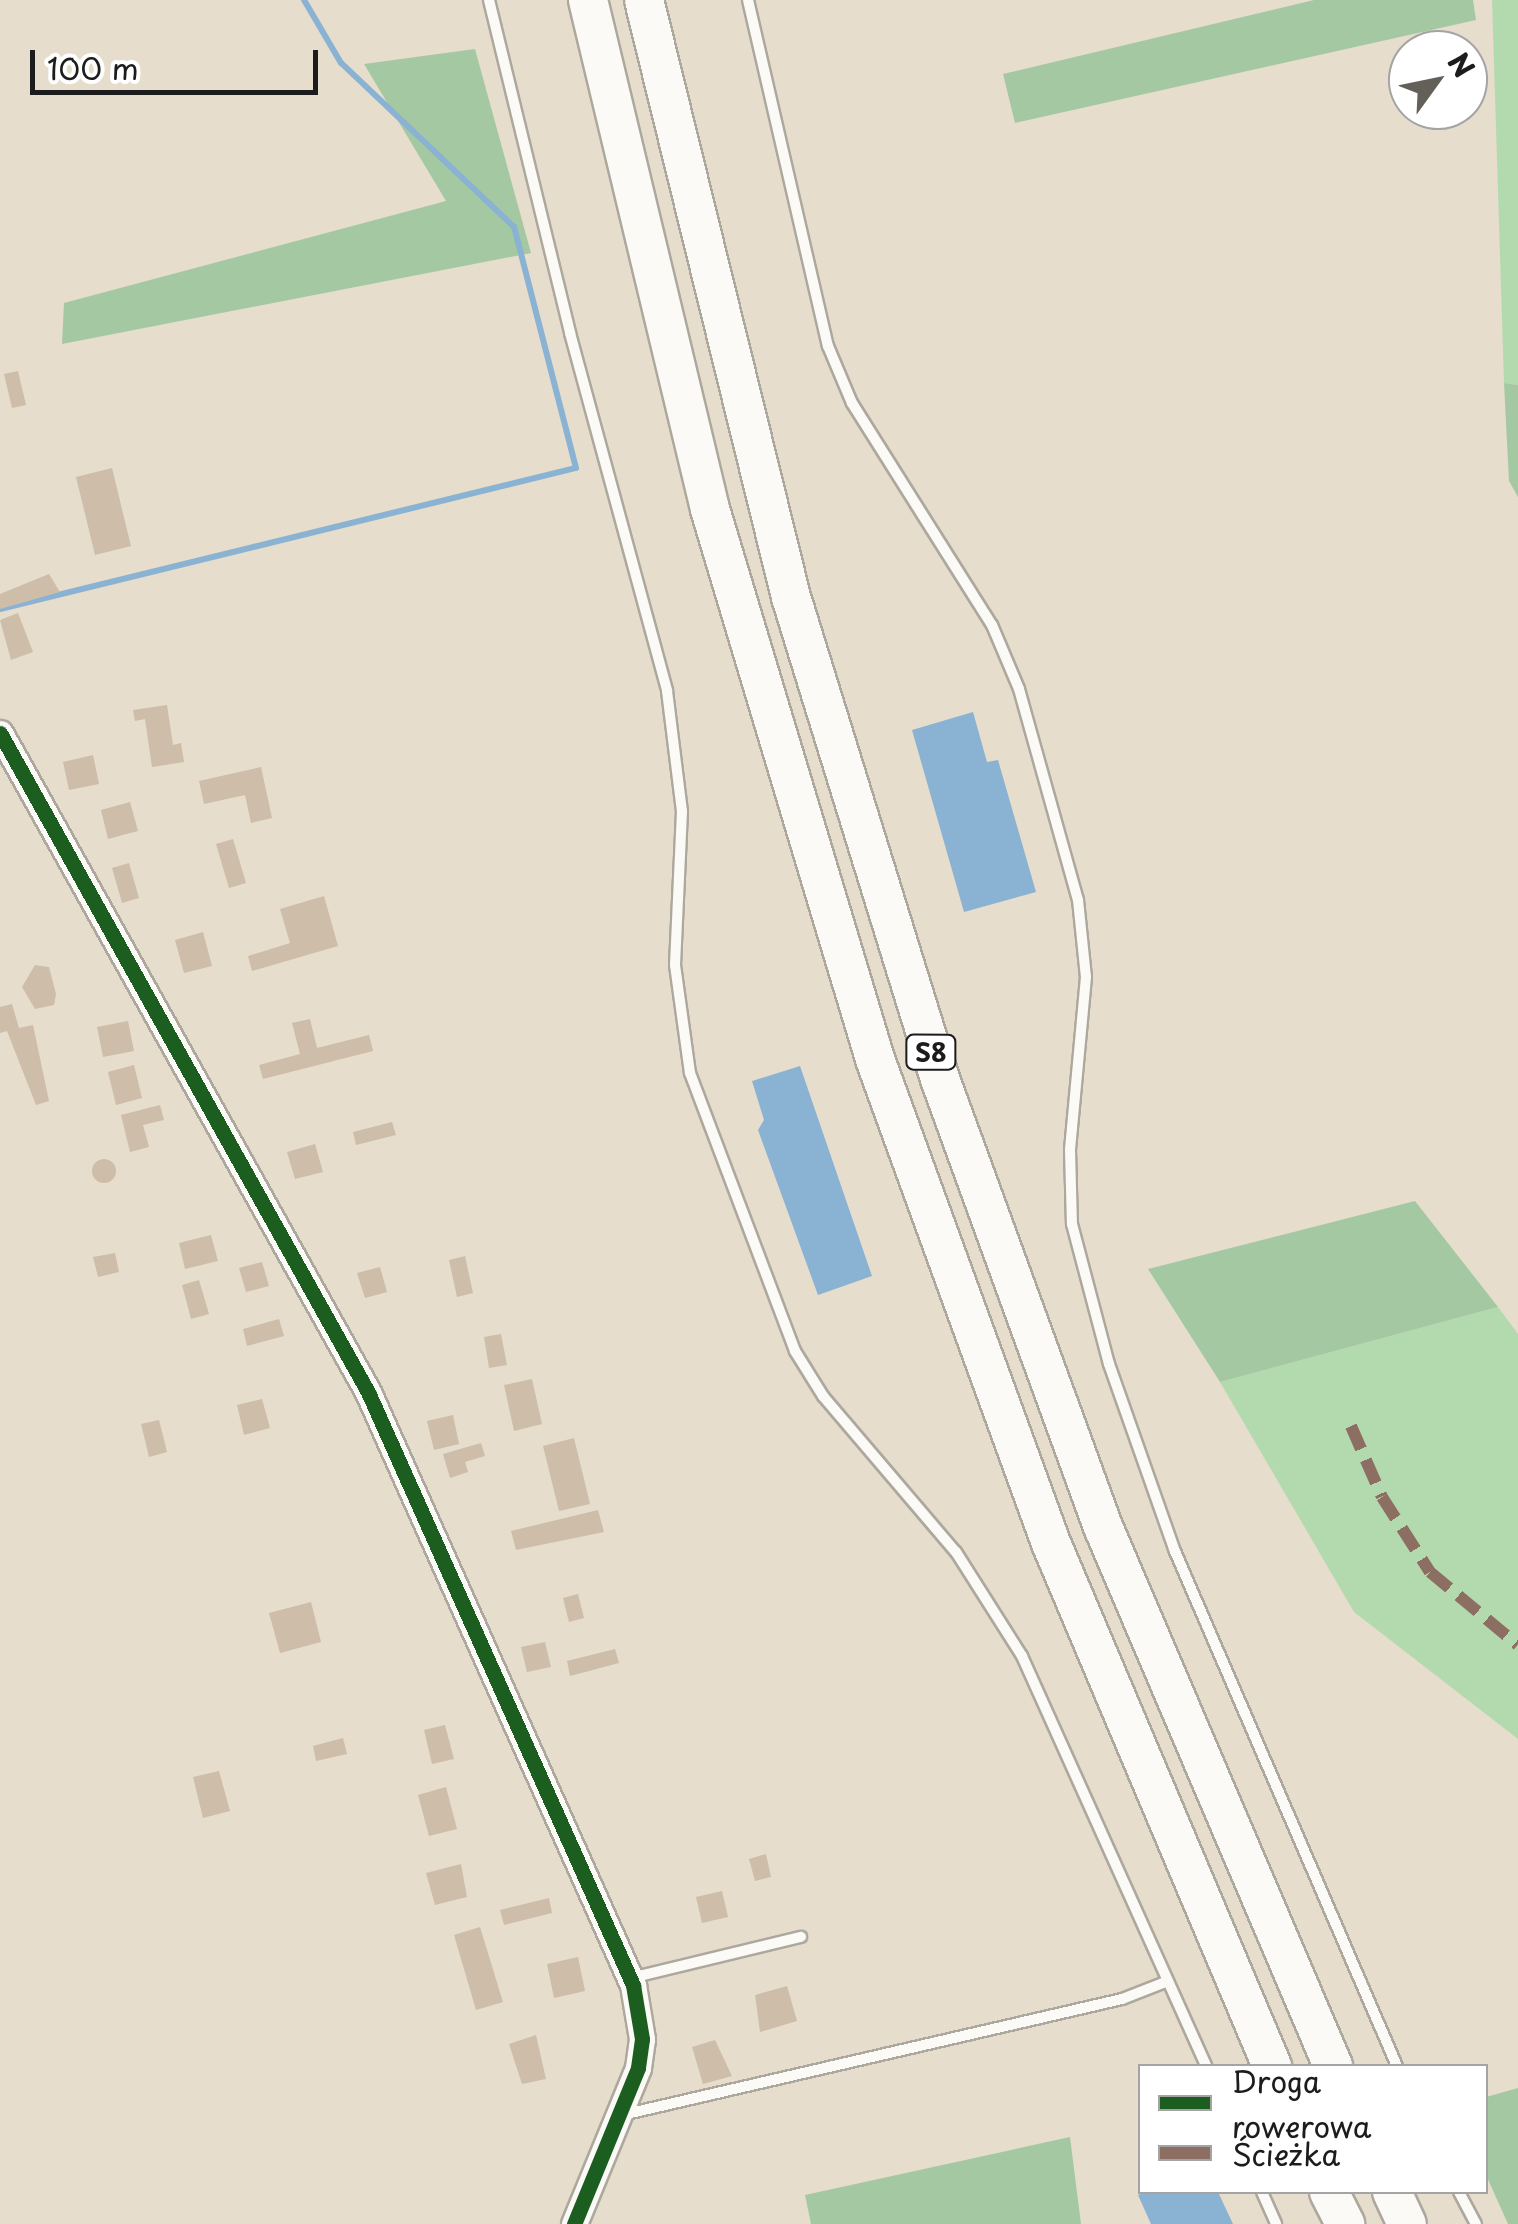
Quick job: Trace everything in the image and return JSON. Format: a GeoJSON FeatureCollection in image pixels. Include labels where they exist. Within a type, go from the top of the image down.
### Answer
{"type":"FeatureCollection","features":[{"type":"Feature","properties":{"kind":"highway","name":"S8"},"geometry":{"type":"LineString","coordinates":[[588,0],[710,509],[870,1043],[1050,1543],[1271,2064]]}},
{"type":"Feature","properties":{"kind":"highway","name":"S8"},"geometry":{"type":"LineString","coordinates":[[644,0],[791,597],[940,1078],[1104,1529],[1332,2064]]}},
{"type":"Feature","properties":{"kind":"highway"},"geometry":{"type":"LineString","coordinates":[[1330,2194],[1344,2224]]}},
{"type":"Feature","properties":{"kind":"highway"},"geometry":{"type":"LineString","coordinates":[[1393,2194],[1407,2224]]}},
{"type":"Feature","properties":{"kind":"street"},"geometry":{"type":"LineString","coordinates":[[0,733],[368,1392],[631,1978],[642,2038],[622,2115],[574,2224]]}},
{"type":"Feature","properties":{"kind":"lane"},"geometry":{"type":"LineString","coordinates":[[490,0],[570,333],[668,691],[682,810],[675,965],[690,1073],[795,1352],[842,1421],[956,1552],[1012,1640],[1205,2064]]}},
{"type":"Feature","properties":{"kind":"lane"},"geometry":{"type":"LineString","coordinates":[[748,0],[828,346],[852,403],[992,625],[1019,690],[1078,900],[1086,977],[1070,1150],[1072,1224],[1109,1364],[1174,1549],[1396,2064]]}},
{"type":"Feature","properties":{"kind":"lane"},"geometry":{"type":"LineString","coordinates":[[631,1978],[800,1937]]}},
{"type":"Feature","properties":{"kind":"lane"},"geometry":{"type":"LineString","coordinates":[[622,2115],[1122,1999],[1168,1981]]}},
{"type":"Feature","properties":{"kind":"lane"},"geometry":{"type":"LineString","coordinates":[[1263,2194],[1276,2224]]}},
{"type":"Feature","properties":{"kind":"lane"},"geometry":{"type":"LineString","coordinates":[[1460,2194],[1476,2224]]}},
{"type":"Feature","properties":{"kind":"green space"},"geometry":{"type":"Polygon","coordinates":[[[1314,0],[1473,0],[1476,20],[1431,30],[1388,30],[1388,40],[1015,123],[1003,74],[1314,0]]]}},
{"type":"Feature","properties":{"kind":"green space"},"geometry":{"type":"Polygon","coordinates":[[[1492,0],[1518,0],[1518,385],[1504,383],[1492,0]]]}},
{"type":"Feature","properties":{"kind":"green space"},"geometry":{"type":"Polygon","coordinates":[[[475,49],[531,253],[62,344],[64,303],[446,201],[364,64],[475,49]]]}},
{"type":"Feature","properties":{"kind":"green space"},"geometry":{"type":"Polygon","coordinates":[[[1504,383],[1518,385],[1518,497],[1509,481],[1504,383]]]}},
{"type":"Feature","properties":{"kind":"green space"},"geometry":{"type":"Polygon","coordinates":[[[1415,1201],[1498,1307],[1220,1382],[1148,1269],[1415,1201]]]}},
{"type":"Feature","properties":{"kind":"green space"},"geometry":{"type":"Polygon","coordinates":[[[1498,1307],[1518,1334],[1518,1739],[1354,1612],[1220,1382],[1498,1307]]]}},
{"type":"Feature","properties":{"kind":"green space"},"geometry":{"type":"Polygon","coordinates":[[[1518,2088],[1518,2224],[1508,2224],[1488,2179],[1488,2096],[1518,2088]]]}},
{"type":"Feature","properties":{"kind":"green space"},"geometry":{"type":"Polygon","coordinates":[[[1070,2137],[1081,2224],[811,2224],[805,2195],[1070,2137]]]}},
{"type":"Feature","properties":{"kind":"water"},"geometry":{"type":"Polygon","coordinates":[[[973,712],[987,762],[998,760],[1036,892],[964,912],[912,730],[973,712]]]}},
{"type":"Feature","properties":{"kind":"water"},"geometry":{"type":"Polygon","coordinates":[[[800,1066],[872,1276],[818,1295],[758,1130],[764,1120],[752,1081],[800,1066]]]}},
{"type":"Feature","properties":{"kind":"water"},"geometry":{"type":"Polygon","coordinates":[[[1219,2194],[1233,2224],[1151,2224],[1138,2195],[1219,2194]]]}},
{"type":"Feature","properties":{"kind":"building"},"geometry":{"type":"Polygon","coordinates":[[[18,371],[26,405],[12,408],[4,374],[18,371]]]}},
{"type":"Feature","properties":{"kind":"building"},"geometry":{"type":"Polygon","coordinates":[[[112,468],[131,546],[95,555],[76,477],[112,468]]]}},
{"type":"Feature","properties":{"kind":"building"},"geometry":{"type":"Polygon","coordinates":[[[49,574],[60,592],[0,609],[0,594],[49,574]]]}},
{"type":"Feature","properties":{"kind":"building"},"geometry":{"type":"Polygon","coordinates":[[[18,613],[33,652],[11,660],[0,620],[18,613]]]}},
{"type":"Feature","properties":{"kind":"building"},"geometry":{"type":"Polygon","coordinates":[[[167,705],[173,745],[181,743],[184,762],[152,767],[145,719],[135,721],[133,710],[167,705]]]}},
{"type":"Feature","properties":{"kind":"building"},"geometry":{"type":"Polygon","coordinates":[[[93,755],[99,784],[69,790],[63,762],[93,755]]]}},
{"type":"Feature","properties":{"kind":"building"},"geometry":{"type":"Polygon","coordinates":[[[261,767],[272,818],[251,823],[245,795],[204,804],[199,781],[261,767]]]}},
{"type":"Feature","properties":{"kind":"building"},"geometry":{"type":"Polygon","coordinates":[[[130,802],[138,831],[108,839],[101,810],[130,802]]]}},
{"type":"Feature","properties":{"kind":"building"},"geometry":{"type":"Polygon","coordinates":[[[233,839],[246,883],[229,888],[216,844],[233,839]]]}},
{"type":"Feature","properties":{"kind":"building"},"geometry":{"type":"Polygon","coordinates":[[[129,863],[139,898],[122,903],[112,868],[129,863]]]}},
{"type":"Feature","properties":{"kind":"building"},"geometry":{"type":"Polygon","coordinates":[[[324,896],[338,946],[252,971],[248,956],[290,943],[280,909],[324,896]]]}},
{"type":"Feature","properties":{"kind":"building"},"geometry":{"type":"Polygon","coordinates":[[[203,932],[212,966],[184,973],[175,940],[203,932]]]}},
{"type":"Feature","properties":{"kind":"building"},"geometry":{"type":"Polygon","coordinates":[[[35,965],[49,967],[56,994],[54,1005],[35,1009],[22,987],[35,965]]]}},
{"type":"Feature","properties":{"kind":"building"},"geometry":{"type":"Polygon","coordinates":[[[12,1004],[19,1028],[33,1025],[49,1101],[36,1105],[7,1031],[0,1033],[0,1007],[12,1004]]]}},
{"type":"Feature","properties":{"kind":"building"},"geometry":{"type":"Polygon","coordinates":[[[310,1019],[317,1048],[369,1035],[373,1051],[263,1079],[259,1065],[300,1054],[292,1023],[310,1019]]]}},
{"type":"Feature","properties":{"kind":"building"},"geometry":{"type":"Polygon","coordinates":[[[128,1021],[134,1051],[103,1057],[97,1027],[128,1021]]]}},
{"type":"Feature","properties":{"kind":"building"},"geometry":{"type":"Polygon","coordinates":[[[134,1065],[142,1098],[116,1105],[108,1072],[134,1065]]]}},
{"type":"Feature","properties":{"kind":"building"},"geometry":{"type":"Polygon","coordinates":[[[160,1105],[164,1120],[143,1125],[149,1147],[130,1152],[121,1115],[160,1105]]]}},
{"type":"Feature","properties":{"kind":"building"},"geometry":{"type":"Polygon","coordinates":[[[392,1122],[396,1135],[356,1145],[353,1132],[392,1122]]]}},
{"type":"Feature","properties":{"kind":"building"},"geometry":{"type":"Polygon","coordinates":[[[315,1144],[323,1172],[295,1179],[287,1152],[315,1144]]]}},
{"type":"Feature","properties":{"kind":"building"},"geometry":{"type":"Polygon","coordinates":[[[104,1159],[116,1171],[104,1183],[92,1171],[104,1159]]]}},
{"type":"Feature","properties":{"kind":"building"},"geometry":{"type":"Polygon","coordinates":[[[211,1235],[218,1261],[185,1269],[179,1243],[211,1235]]]}},
{"type":"Feature","properties":{"kind":"building"},"geometry":{"type":"Polygon","coordinates":[[[115,1253],[119,1272],[98,1277],[93,1257],[115,1253]]]}},
{"type":"Feature","properties":{"kind":"building"},"geometry":{"type":"Polygon","coordinates":[[[465,1256],[473,1293],[457,1297],[449,1260],[465,1256]]]}},
{"type":"Feature","properties":{"kind":"building"},"geometry":{"type":"Polygon","coordinates":[[[262,1262],[269,1286],[246,1292],[239,1268],[262,1262]]]}},
{"type":"Feature","properties":{"kind":"building"},"geometry":{"type":"Polygon","coordinates":[[[380,1267],[387,1292],[365,1298],[357,1273],[380,1267]]]}},
{"type":"Feature","properties":{"kind":"building"},"geometry":{"type":"Polygon","coordinates":[[[199,1280],[209,1314],[191,1319],[182,1285],[199,1280]]]}},
{"type":"Feature","properties":{"kind":"building"},"geometry":{"type":"Polygon","coordinates":[[[279,1319],[284,1336],[247,1346],[243,1329],[279,1319]]]}},
{"type":"Feature","properties":{"kind":"building"},"geometry":{"type":"Polygon","coordinates":[[[501,1334],[507,1365],[489,1368],[484,1337],[501,1334]]]}},
{"type":"Feature","properties":{"kind":"building"},"geometry":{"type":"Polygon","coordinates":[[[532,1379],[542,1424],[514,1431],[504,1385],[532,1379]]]}},
{"type":"Feature","properties":{"kind":"building"},"geometry":{"type":"Polygon","coordinates":[[[262,1399],[270,1428],[244,1435],[237,1405],[262,1399]]]}},
{"type":"Feature","properties":{"kind":"building"},"geometry":{"type":"Polygon","coordinates":[[[453,1415],[459,1444],[434,1450],[427,1421],[453,1415]]]}},
{"type":"Feature","properties":{"kind":"building"},"geometry":{"type":"Polygon","coordinates":[[[159,1420],[167,1452],[149,1457],[141,1424],[159,1420]]]}},
{"type":"Feature","properties":{"kind":"building"},"geometry":{"type":"Polygon","coordinates":[[[574,1438],[590,1504],[559,1511],[543,1446],[574,1438]]]}},
{"type":"Feature","properties":{"kind":"building"},"geometry":{"type":"Polygon","coordinates":[[[481,1443],[485,1456],[465,1462],[468,1472],[450,1478],[443,1454],[481,1443]]]}},
{"type":"Feature","properties":{"kind":"building"},"geometry":{"type":"Polygon","coordinates":[[[598,1510],[604,1532],[516,1550],[511,1531],[598,1510]]]}},
{"type":"Feature","properties":{"kind":"building"},"geometry":{"type":"Polygon","coordinates":[[[578,1594],[584,1618],[569,1622],[563,1598],[578,1594]]]}},
{"type":"Feature","properties":{"kind":"building"},"geometry":{"type":"Polygon","coordinates":[[[311,1602],[321,1642],[280,1653],[269,1613],[311,1602]]]}},
{"type":"Feature","properties":{"kind":"building"},"geometry":{"type":"Polygon","coordinates":[[[545,1642],[551,1667],[527,1672],[521,1647],[545,1642]]]}},
{"type":"Feature","properties":{"kind":"building"},"geometry":{"type":"Polygon","coordinates":[[[615,1649],[619,1663],[570,1676],[567,1661],[615,1649]]]}},
{"type":"Feature","properties":{"kind":"building"},"geometry":{"type":"Polygon","coordinates":[[[445,1725],[454,1759],[432,1764],[424,1730],[445,1725]]]}},
{"type":"Feature","properties":{"kind":"building"},"geometry":{"type":"Polygon","coordinates":[[[343,1738],[347,1754],[316,1761],[313,1746],[343,1738]]]}},
{"type":"Feature","properties":{"kind":"building"},"geometry":{"type":"Polygon","coordinates":[[[219,1771],[230,1811],[203,1818],[193,1777],[219,1771]]]}},
{"type":"Feature","properties":{"kind":"building"},"geometry":{"type":"Polygon","coordinates":[[[446,1787],[457,1829],[429,1836],[418,1795],[446,1787]]]}},
{"type":"Feature","properties":{"kind":"building"},"geometry":{"type":"Polygon","coordinates":[[[766,1854],[771,1877],[755,1881],[749,1859],[766,1854]]]}},
{"type":"Feature","properties":{"kind":"building"},"geometry":{"type":"Polygon","coordinates":[[[461,1864],[467,1897],[435,1905],[426,1873],[461,1864]]]}},
{"type":"Feature","properties":{"kind":"building"},"geometry":{"type":"Polygon","coordinates":[[[722,1891],[728,1917],[702,1923],[696,1897],[722,1891]]]}},
{"type":"Feature","properties":{"kind":"building"},"geometry":{"type":"Polygon","coordinates":[[[549,1898],[552,1913],[504,1925],[500,1910],[549,1898]]]}},
{"type":"Feature","properties":{"kind":"building"},"geometry":{"type":"Polygon","coordinates":[[[480,1927],[503,2002],[476,2010],[454,1935],[480,1927]]]}},
{"type":"Feature","properties":{"kind":"building"},"geometry":{"type":"Polygon","coordinates":[[[578,1957],[585,1991],[554,1998],[547,1964],[578,1957]]]}},
{"type":"Feature","properties":{"kind":"building"},"geometry":{"type":"Polygon","coordinates":[[[787,1986],[797,2021],[760,2032],[755,1995],[787,1986]]]}},
{"type":"Feature","properties":{"kind":"building"},"geometry":{"type":"Polygon","coordinates":[[[536,2035],[546,2079],[522,2084],[509,2044],[536,2035]]]}},
{"type":"Feature","properties":{"kind":"building"},"geometry":{"type":"Polygon","coordinates":[[[715,2040],[732,2076],[703,2084],[692,2047],[715,2040]]]}},
{"type":"Feature","properties":{"kind":"waterway"},"geometry":{"type":"LineString","coordinates":[[0,609],[576,468],[514,227],[341,63],[304,0]]}},
{"type":"Feature","properties":{"kind":"marked path"},"geometry":{"type":"LineString","coordinates":[[1351,1426],[1382,1497],[1430,1572],[1518,1645]]}},
{"type":"Feature","properties":{"kind":"cycle path"},"geometry":{"type":"LineString","coordinates":[[0,733],[368,1392],[633,1985],[642,2039],[638,2068],[574,2224]]}}]}
